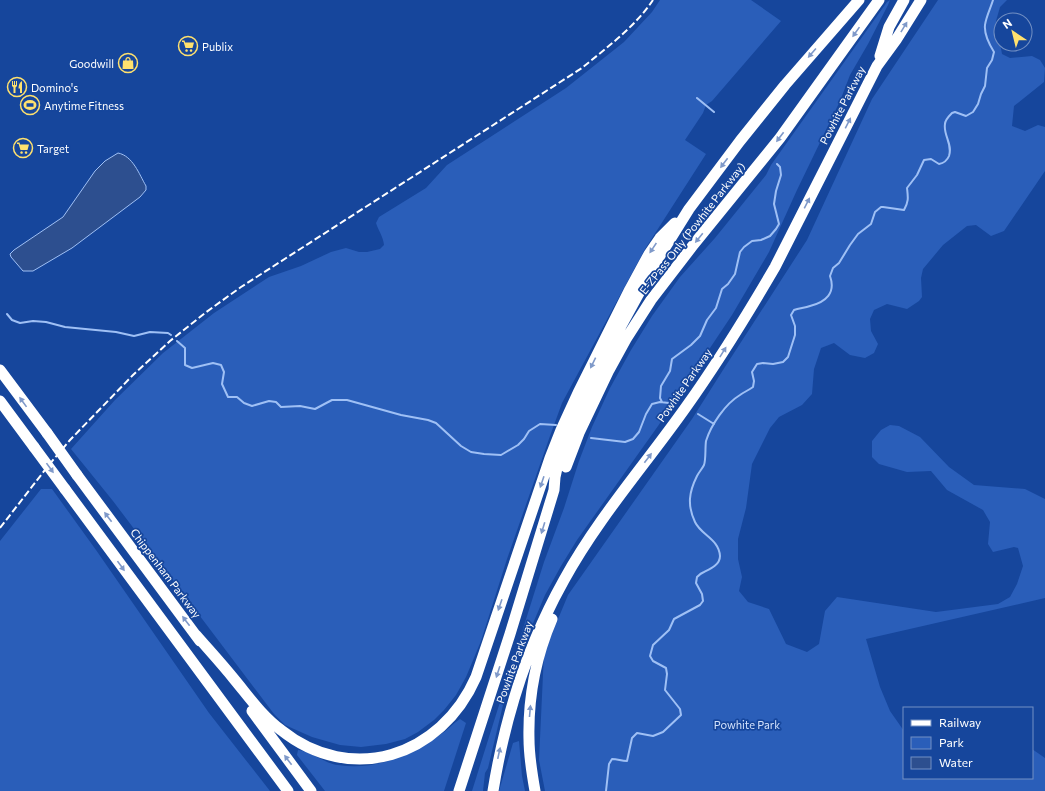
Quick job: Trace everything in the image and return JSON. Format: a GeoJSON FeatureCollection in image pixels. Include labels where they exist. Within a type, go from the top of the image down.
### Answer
{"type":"FeatureCollection","features":[{"type":"Feature","properties":{"kind":"highway","name":"Powhite Parkway"},"geometry":{"type":"LineString","coordinates":[[459,791],[510,634],[554,490],[556,472],[573,427],[622,324],[647,277],[689,209],[740,141],[785,85],[859,0]]}},
{"type":"Feature","properties":{"kind":"highway","name":"E-ZPass Only (Powhite Parkway)"},"geometry":{"type":"LineString","coordinates":[[554,490],[604,380],[638,320],[689,250],[780,138],[879,0]]}},
{"type":"Feature","properties":{"kind":"highway"},"geometry":{"type":"LineString","coordinates":[[876,66],[889,28],[904,0]]}},
{"type":"Feature","properties":{"kind":"highway","name":"Powhite Parkway"},"geometry":{"type":"LineString","coordinates":[[493,791],[510,708],[524,667],[553,600],[573,564],[594,532],[624,489],[685,408],[757,298],[775,267],[876,66],[896,40],[921,0]]}},
{"type":"Feature","properties":{"kind":"highway"},"geometry":{"type":"LineString","coordinates":[[196,635],[271,723],[297,741],[318,752],[336,757],[352,759],[382,757],[402,752],[425,739],[440,728],[460,706],[476,677],[550,458],[578,393],[623,302],[649,254],[660,238],[689,209]]}},
{"type":"Feature","properties":{"kind":"highway","name":"Chippenham Parkway"},"geometry":{"type":"LineString","coordinates":[[0,370],[311,791]]}},
{"type":"Feature","properties":{"kind":"highway"},"geometry":{"type":"LineString","coordinates":[[0,401],[288,791]]}},
{"type":"Feature","properties":{"kind":"highway"},"geometry":{"type":"LineString","coordinates":[[535,791],[529,750],[529,716],[534,680],[542,646],[548,627],[561,598],[582,562],[608,523],[624,489]]}},
{"type":"Feature","properties":{"kind":"highway"},"geometry":{"type":"LineString","coordinates":[[181,646],[235,728],[281,791]]}},
{"type":"Feature","properties":{"kind":"green space"},"geometry":{"type":"Polygon","coordinates":[[[660,0],[751,0],[781,21],[712,101],[706,105],[703,113],[685,140],[706,154],[645,249],[562,403],[507,559],[481,641],[466,677],[456,695],[444,710],[418,732],[405,739],[386,744],[361,747],[340,745],[312,737],[285,725],[274,714],[113,501],[71,449],[115,400],[163,353],[214,313],[269,277],[301,266],[331,252],[346,248],[359,252],[380,249],[384,245],[376,223],[379,217],[426,188],[447,165],[566,88],[624,42],[652,12],[660,0]]]}},
{"type":"Feature","properties":{"kind":"green space"},"geometry":{"type":"Polygon","coordinates":[[[890,0],[868,44],[850,75],[840,101],[769,252],[732,315],[658,426],[577,540],[545,595],[515,666],[503,705],[488,768],[485,773],[483,791],[472,791],[544,562],[564,508],[579,461],[592,427],[610,388],[652,316],[680,277],[715,238],[766,175],[771,165],[887,2],[890,0]]]}},
{"type":"Feature","properties":{"kind":"green space","name":"Powhite Park"},"geometry":{"type":"Polygon","coordinates":[[[938,0],[1007,0],[1000,7],[999,12],[993,12],[993,52],[1002,52],[1002,54],[1010,58],[1032,56],[1040,60],[1045,68],[1044,82],[1014,106],[1012,126],[1025,131],[1038,125],[1045,127],[1045,171],[1004,231],[991,236],[976,225],[967,226],[943,245],[923,269],[921,278],[922,297],[919,301],[907,309],[887,304],[874,310],[870,319],[871,331],[878,344],[874,353],[865,358],[850,355],[834,343],[821,348],[814,369],[812,394],[802,405],[779,417],[770,428],[752,464],[746,508],[738,539],[738,559],[742,577],[739,591],[748,602],[769,609],[786,644],[807,652],[819,644],[825,611],[837,597],[936,612],[998,604],[1010,597],[1017,584],[1023,566],[1018,548],[1014,547],[993,552],[988,544],[990,522],[983,510],[947,490],[931,471],[907,472],[879,464],[872,457],[872,441],[881,430],[890,425],[899,426],[920,437],[949,467],[974,485],[1025,489],[1045,499],[1045,598],[866,639],[880,687],[890,711],[903,730],[903,779],[1033,779],[1033,750],[1045,758],[1045,791],[545,791],[539,760],[544,653],[568,595],[692,419],[807,240],[872,99],[938,0]]]}},
{"type":"Feature","properties":{"kind":"green space"},"geometry":{"type":"Polygon","coordinates":[[[41,489],[52,489],[209,713],[270,791],[0,791],[0,541],[41,489]]]}},
{"type":"Feature","properties":{"kind":"green space"},"geometry":{"type":"Polygon","coordinates":[[[460,719],[466,723],[444,791],[325,791],[297,755],[298,750],[312,754],[333,764],[366,766],[392,760],[417,749],[460,719]]]}},
{"type":"Feature","properties":{"kind":"green space"},"geometry":{"type":"Polygon","coordinates":[[[519,741],[525,791],[499,791],[513,743],[519,741]]]}},
{"type":"Feature","properties":{"kind":"water"},"geometry":{"type":"Polygon","coordinates":[[[118,153],[128,158],[132,162],[146,186],[146,190],[140,197],[72,248],[33,271],[23,271],[10,254],[63,217],[95,171],[105,161],[118,153]]]}},
{"type":"Feature","properties":{"kind":"waterway"},"geometry":{"type":"LineString","coordinates":[[606,791],[609,764],[612,759],[627,761],[632,738],[637,733],[653,736],[663,732],[681,715],[680,709],[665,690],[667,674],[666,668],[653,661],[650,656],[653,645],[669,630],[674,619],[700,605],[703,601],[702,594],[696,583],[697,577],[701,573],[709,570],[720,559],[717,545],[695,522],[692,516],[690,504],[692,488],[705,463],[706,441],[711,428],[719,415],[734,399],[753,387],[754,381],[752,372],[757,364],[773,364],[783,362],[788,357],[795,335],[795,326],[791,315],[794,310],[821,302],[828,296],[832,287],[830,276],[833,268],[839,263],[858,234],[871,224],[875,212],[881,207],[904,210],[908,199],[907,188],[917,175],[924,160],[931,159],[939,164],[944,162],[949,156],[950,147],[945,132],[946,120],[952,113],[955,112],[966,116],[973,112],[985,86],[987,68],[992,60],[994,52],[985,32],[986,19],[993,0]]}},
{"type":"Feature","properties":{"kind":"waterway"},"geometry":{"type":"LineString","coordinates":[[697,98],[714,112]]}},
{"type":"Feature","properties":{"kind":"waterway"},"geometry":{"type":"LineString","coordinates":[[662,402],[660,398],[661,386],[670,371],[672,359],[691,345],[700,336],[707,320],[716,308],[722,289],[728,284],[735,274],[740,252],[752,241],[761,240],[770,236],[779,224],[774,204],[781,175],[780,167],[777,164]]}},
{"type":"Feature","properties":{"kind":"waterway"},"geometry":{"type":"LineString","coordinates":[[7,314],[12,320],[20,323],[33,321],[46,322],[65,327],[116,332],[134,336],[150,332],[168,333],[171,335]]}},
{"type":"Feature","properties":{"kind":"waterway"},"geometry":{"type":"LineString","coordinates":[[177,341],[185,348],[185,365],[192,368],[213,363],[221,365],[224,372],[222,384],[228,397],[237,397],[244,403],[252,406],[269,401],[276,402],[281,407],[300,406],[315,409],[332,400],[347,400],[436,423],[461,446],[471,452],[484,454],[501,455],[518,445],[529,431],[540,424],[556,425]]}},
{"type":"Feature","properties":{"kind":"waterway"},"geometry":{"type":"LineString","coordinates":[[591,438],[625,442],[633,439],[639,432],[646,414],[652,404],[660,402],[669,403]]}},
{"type":"Feature","properties":{"kind":"waterway"},"geometry":{"type":"LineString","coordinates":[[698,414],[714,424]]}},
{"type":"Feature","properties":{"kind":"railway"},"geometry":{"type":"LineString","coordinates":[[0,528],[70,440],[133,375],[170,341],[241,287],[582,68],[629,28],[653,0]]}},
{"type":"Feature","properties":{"kind":"place","name":"Publix"},"geometry":{"type":"Point","coordinates":[188,46]}},
{"type":"Feature","properties":{"kind":"place","name":"Goodwill"},"geometry":{"type":"Point","coordinates":[128,63]}},
{"type":"Feature","properties":{"kind":"place","name":"Domino's"},"geometry":{"type":"Point","coordinates":[17,87]}},
{"type":"Feature","properties":{"kind":"place","name":"Anytime Fitness"},"geometry":{"type":"Point","coordinates":[30,105]}},
{"type":"Feature","properties":{"kind":"place","name":"Target"},"geometry":{"type":"Point","coordinates":[23,148]}}]}
